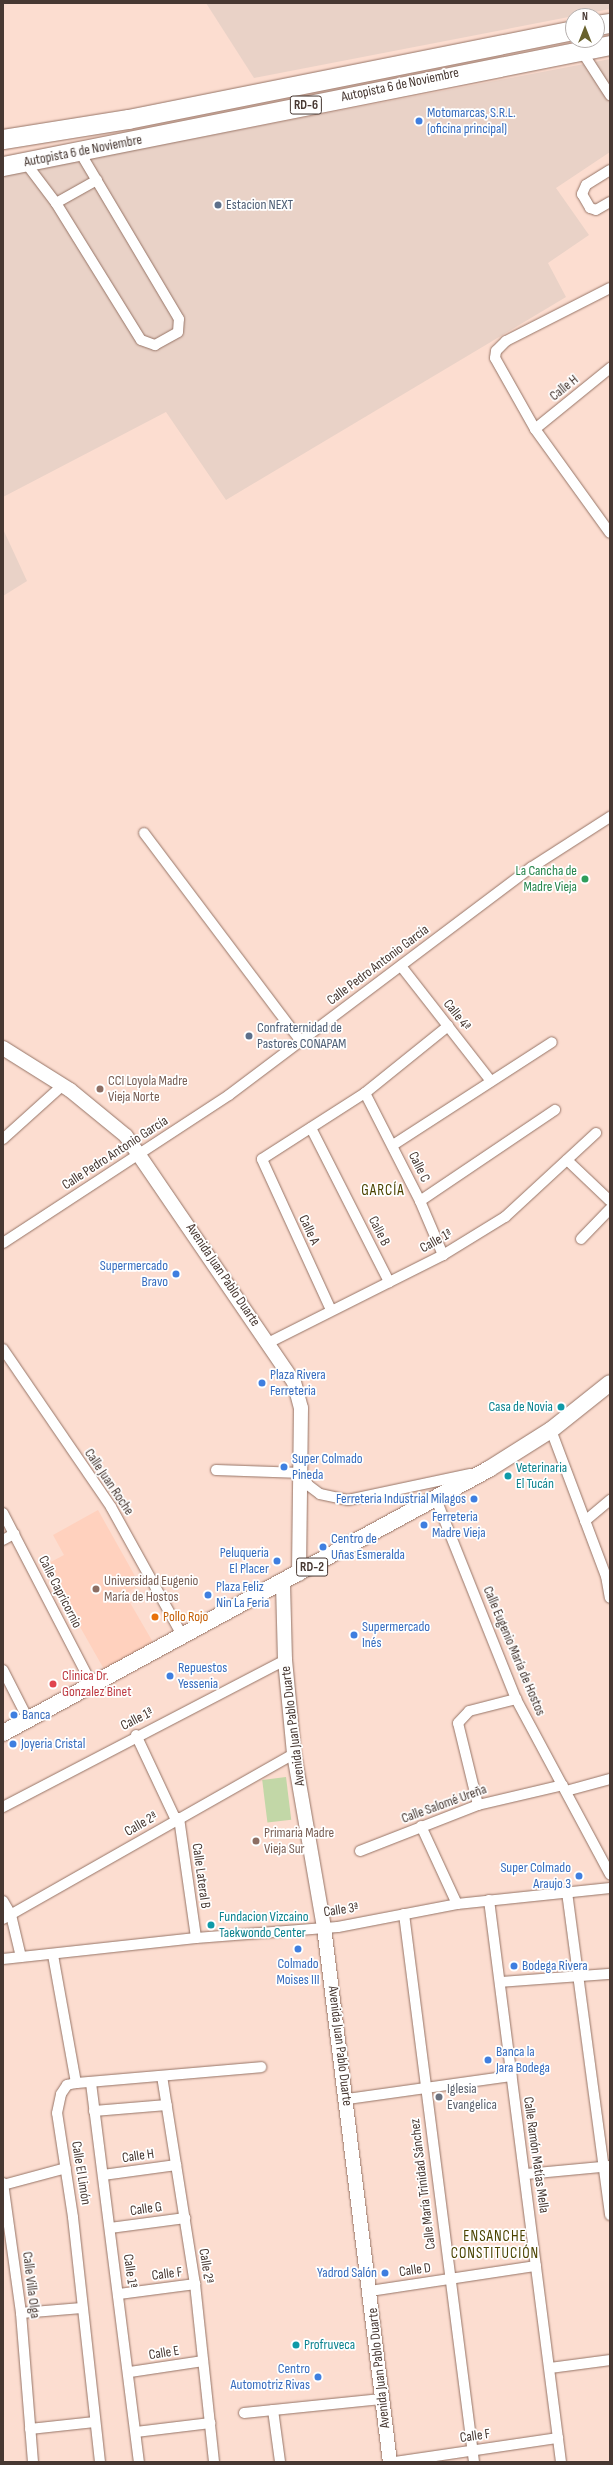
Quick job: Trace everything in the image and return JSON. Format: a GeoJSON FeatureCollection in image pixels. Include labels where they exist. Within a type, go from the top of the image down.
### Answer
{"type":"FeatureCollection","features":[{"type":"Feature","properties":{"kind":"highway","name":"Autopista 6 de Noviembre"},"geometry":{"type":"LineString","coordinates":[[3,139],[128,119],[565,32]]}},
{"type":"Feature","properties":{"kind":"highway","name":"Autopista 6 de Noviembre"},"geometry":{"type":"LineString","coordinates":[[3,166],[80,152],[416,81],[610,45]]}},
{"type":"Feature","properties":{"kind":"main road","name":"Avenida Juan Pablo Duarte"},"geometry":{"type":"LineString","coordinates":[[3,1048],[63,1085],[126,1136],[294,1382],[301,1408],[302,1473],[299,1574]]}},
{"type":"Feature","properties":{"kind":"main road","name":"RD-2"},"geometry":{"type":"LineString","coordinates":[[3,1733],[283,1584],[489,1469],[551,1430],[610,1383]]}},
{"type":"Feature","properties":{"kind":"main road","name":"Avenida Juan Pablo Duarte"},"geometry":{"type":"LineString","coordinates":[[283,1584],[285,1660],[294,1754],[324,1927],[347,2099],[381,2398],[390,2462]]}},
{"type":"Feature","properties":{"kind":"street"},"geometry":{"type":"LineString","coordinates":[[581,50],[610,95]]}},
{"type":"Feature","properties":{"kind":"street"},"geometry":{"type":"LineString","coordinates":[[25,162],[56,203],[141,340],[155,345],[178,332],[179,319],[80,152]]}},
{"type":"Feature","properties":{"kind":"street"},"geometry":{"type":"LineString","coordinates":[[610,170],[586,185],[582,194],[590,208],[596,210],[610,202]]}},
{"type":"Feature","properties":{"kind":"street"},"geometry":{"type":"LineString","coordinates":[[56,203],[97,180]]}},
{"type":"Feature","properties":{"kind":"street"},"geometry":{"type":"LineString","coordinates":[[610,288],[506,341],[496,351],[497,366],[535,429],[610,533]]}},
{"type":"Feature","properties":{"kind":"street","name":"Calle H"},"geometry":{"type":"LineString","coordinates":[[535,429],[610,368]]}},
{"type":"Feature","properties":{"kind":"street","name":"Calle Pedro Antonio García"},"geometry":{"type":"LineString","coordinates":[[3,1243],[140,1155],[300,1041],[532,867],[610,817]]}},
{"type":"Feature","properties":{"kind":"street"},"geometry":{"type":"LineString","coordinates":[[144,833],[300,1041]]}},
{"type":"Feature","properties":{"kind":"street","name":"Calle 4ª"},"geometry":{"type":"LineString","coordinates":[[401,966],[491,1081]]}},
{"type":"Feature","properties":{"kind":"street"},"geometry":{"type":"LineString","coordinates":[[311,1128],[365,1093],[448,1026]]}},
{"type":"Feature","properties":{"kind":"street"},"geometry":{"type":"LineString","coordinates":[[393,1145],[552,1042]]}},
{"type":"Feature","properties":{"kind":"street"},"geometry":{"type":"LineString","coordinates":[[3,1139],[63,1085]]}},
{"type":"Feature","properties":{"kind":"street","name":"Calle C"},"geometry":{"type":"LineString","coordinates":[[365,1093],[393,1145],[420,1201],[443,1255]]}},
{"type":"Feature","properties":{"kind":"street"},"geometry":{"type":"LineString","coordinates":[[420,1201],[555,1110]]}},
{"type":"Feature","properties":{"kind":"street","name":"Calle A"},"geometry":{"type":"LineString","coordinates":[[311,1128],[263,1157],[262,1162],[331,1310]]}},
{"type":"Feature","properties":{"kind":"street","name":"Calle B"},"geometry":{"type":"LineString","coordinates":[[311,1128],[389,1282]]}},
{"type":"Feature","properties":{"kind":"street","name":"Calle 1ª"},"geometry":{"type":"LineString","coordinates":[[268,1343],[443,1255],[505,1217],[596,1133]]}},
{"type":"Feature","properties":{"kind":"street"},"geometry":{"type":"LineString","coordinates":[[567,1160],[610,1201]]}},
{"type":"Feature","properties":{"kind":"street"},"geometry":{"type":"LineString","coordinates":[[581,1239],[610,1209]]}},
{"type":"Feature","properties":{"kind":"street","name":"Calle Juan Roche"},"geometry":{"type":"LineString","coordinates":[[3,1349],[111,1507],[183,1637]]}},
{"type":"Feature","properties":{"kind":"street"},"geometry":{"type":"LineString","coordinates":[[551,1430],[606,1576],[610,1598]]}},
{"type":"Feature","properties":{"kind":"street"},"geometry":{"type":"LineString","coordinates":[[216,1470],[302,1473],[308,1485],[320,1494],[348,1500],[489,1469]]}},
{"type":"Feature","properties":{"kind":"street","name":"Calle Eugenio María de Hostos"},"geometry":{"type":"LineString","coordinates":[[436,1499],[516,1699],[610,1874]]}},
{"type":"Feature","properties":{"kind":"street"},"geometry":{"type":"LineString","coordinates":[[585,1521],[610,1500]]}},
{"type":"Feature","properties":{"kind":"street","name":"Calle Capricornio"},"geometry":{"type":"LineString","coordinates":[[3,1513],[92,1685]]}},
{"type":"Feature","properties":{"kind":"street"},"geometry":{"type":"LineString","coordinates":[[3,1540],[14,1534]]}},
{"type":"Feature","properties":{"kind":"street","name":"Calle 1ª"},"geometry":{"type":"LineString","coordinates":[[3,1807],[136,1735],[285,1660]]}},
{"type":"Feature","properties":{"kind":"street"},"geometry":{"type":"LineString","coordinates":[[3,1670],[28,1719]]}},
{"type":"Feature","properties":{"kind":"street"},"geometry":{"type":"LineString","coordinates":[[478,1804],[458,1723],[469,1711],[516,1699]]}},
{"type":"Feature","properties":{"kind":"street","name":"Calle Lateral B"},"geometry":{"type":"LineString","coordinates":[[136,1735],[178,1819],[196,1938]]}},
{"type":"Feature","properties":{"kind":"street","name":"Calle 2ª"},"geometry":{"type":"LineString","coordinates":[[7,1917],[294,1754]]}},
{"type":"Feature","properties":{"kind":"street","name":"Calle Salomé Ureña"},"geometry":{"type":"LineString","coordinates":[[360,1851],[478,1804],[610,1779]]}},
{"type":"Feature","properties":{"kind":"street"},"geometry":{"type":"LineString","coordinates":[[421,1826],[457,1904]]}},
{"type":"Feature","properties":{"kind":"street","name":"Calle 3ª"},"geometry":{"type":"LineString","coordinates":[[3,1959],[53,1955],[196,1938],[324,1927],[457,1904],[610,1888]]}},
{"type":"Feature","properties":{"kind":"street"},"geometry":{"type":"LineString","coordinates":[[567,1892],[577,1977],[607,2166],[610,2215]]}},
{"type":"Feature","properties":{"kind":"street","name":"Calle Ramón Matías Mella"},"geometry":{"type":"LineString","coordinates":[[489,1900],[511,2076],[526,2174],[561,2462]]}},
{"type":"Feature","properties":{"kind":"street"},"geometry":{"type":"LineString","coordinates":[[3,1901],[21,1957]]}},
{"type":"Feature","properties":{"kind":"street","name":"Calle María Trinidad Sánchez"},"geometry":{"type":"LineString","coordinates":[[404,1914],[427,2090],[448,2279],[474,2462]]}},
{"type":"Feature","properties":{"kind":"street"},"geometry":{"type":"LineString","coordinates":[[53,1955],[76,2083],[91,2083],[261,2067]]}},
{"type":"Feature","properties":{"kind":"street"},"geometry":{"type":"LineString","coordinates":[[500,1982],[610,1974]]}},
{"type":"Feature","properties":{"kind":"street","name":"Calle 2ª"},"geometry":{"type":"LineString","coordinates":[[162,2076],[195,2284],[214,2462]]}},
{"type":"Feature","properties":{"kind":"street"},"geometry":{"type":"LineString","coordinates":[[347,2099],[427,2090],[511,2076]]}},
{"type":"Feature","properties":{"kind":"street","name":"Calle El Limón"},"geometry":{"type":"LineString","coordinates":[[76,2083],[67,2085],[58,2102],[100,2462]]}},
{"type":"Feature","properties":{"kind":"street","name":"Calle 1ª"},"geometry":{"type":"LineString","coordinates":[[91,2083],[130,2372],[139,2462]]}},
{"type":"Feature","properties":{"kind":"street"},"geometry":{"type":"LineString","coordinates":[[94,2112],[167,2105]]}},
{"type":"Feature","properties":{"kind":"street","name":"Calle H"},"geometry":{"type":"LineString","coordinates":[[103,2176],[176,2165]]}},
{"type":"Feature","properties":{"kind":"street"},"geometry":{"type":"LineString","coordinates":[[526,2174],[607,2166]]}},
{"type":"Feature","properties":{"kind":"street"},"geometry":{"type":"LineString","coordinates":[[3,2184],[66,2168]]}},
{"type":"Feature","properties":{"kind":"street","name":"Calle Villa Olga"},"geometry":{"type":"LineString","coordinates":[[3,2184],[21,2313],[33,2462]]}},
{"type":"Feature","properties":{"kind":"street","name":"Calle G"},"geometry":{"type":"LineString","coordinates":[[110,2228],[185,2218]]}},
{"type":"Feature","properties":{"kind":"street","name":"Calle D"},"geometry":{"type":"LineString","coordinates":[[370,2291],[536,2266]]}},
{"type":"Feature","properties":{"kind":"street","name":"Calle F"},"geometry":{"type":"LineString","coordinates":[[119,2294],[195,2284]]}},
{"type":"Feature","properties":{"kind":"street"},"geometry":{"type":"LineString","coordinates":[[21,2313],[82,2308]]}},
{"type":"Feature","properties":{"kind":"street"},"geometry":{"type":"LineString","coordinates":[[550,2368],[610,2360]]}},
{"type":"Feature","properties":{"kind":"street","name":"Calle E"},"geometry":{"type":"LineString","coordinates":[[130,2372],[203,2361]]}},
{"type":"Feature","properties":{"kind":"street"},"geometry":{"type":"LineString","coordinates":[[244,2412],[381,2398]]}},
{"type":"Feature","properties":{"kind":"street"},"geometry":{"type":"LineString","coordinates":[[273,2410],[280,2462]]}},
{"type":"Feature","properties":{"kind":"street"},"geometry":{"type":"LineString","coordinates":[[30,2429],[95,2422]]}},
{"type":"Feature","properties":{"kind":"street"},"geometry":{"type":"LineString","coordinates":[[136,2432],[210,2423]]}},
{"type":"Feature","properties":{"kind":"street","name":"Calle F"},"geometry":{"type":"LineString","coordinates":[[395,2462],[558,2438]]}},
{"type":"Feature","properties":{"kind":"shaded area"},"geometry":{"type":"Polygon","coordinates":[[[206,3],[610,3],[610,9],[565,8],[565,18],[254,78],[206,3]]]}},
{"type":"Feature","properties":{"kind":"shaded area"},"geometry":{"type":"Polygon","coordinates":[[[610,59],[610,152],[556,188],[589,235],[548,263],[566,297],[226,500],[166,412],[3,497],[3,175],[610,59]]]}},
{"type":"Feature","properties":{"kind":"shaded area"},"geometry":{"type":"Polygon","coordinates":[[[3,529],[27,581],[3,596],[3,529]]]}},
{"type":"Feature","properties":{"kind":"shaded area","name":"Universidad Eugenio María de Hostos"},"geometry":{"type":"Polygon","coordinates":[[[98,1510],[140,1585],[125,1594],[154,1644],[105,1671],[45,1565],[64,1555],[53,1535],[98,1510]]]}},
{"type":"Feature","properties":{"kind":"green space"},"geometry":{"type":"Polygon","coordinates":[[[286,1777],[291,1820],[267,1823],[262,1780],[286,1777]]]}},
{"type":"Feature","properties":{"kind":"place","name":"Motomarcas, S.R.L. (oficina principal)"},"geometry":{"type":"Point","coordinates":[419,121]}},
{"type":"Feature","properties":{"kind":"place","name":"Estacion NEXT"},"geometry":{"type":"Point","coordinates":[218,205]}},
{"type":"Feature","properties":{"kind":"place","name":"La Cancha de Madre Vieja"},"geometry":{"type":"Point","coordinates":[585,879]}},
{"type":"Feature","properties":{"kind":"place","name":"Confraternidad de Pastores CONAPAM"},"geometry":{"type":"Point","coordinates":[249,1036]}},
{"type":"Feature","properties":{"kind":"place","name":"CCI Loyola Madre Vieja Norte"},"geometry":{"type":"Point","coordinates":[100,1089]}},
{"type":"Feature","properties":{"kind":"place","name":"Supermercado Bravo"},"geometry":{"type":"Point","coordinates":[176,1274]}},
{"type":"Feature","properties":{"kind":"place","name":"Plaza Rivera Ferreteria"},"geometry":{"type":"Point","coordinates":[262,1383]}},
{"type":"Feature","properties":{"kind":"place","name":"Casa de Novia"},"geometry":{"type":"Point","coordinates":[561,1407]}},
{"type":"Feature","properties":{"kind":"place","name":"Super Colmado Pineda"},"geometry":{"type":"Point","coordinates":[284,1467]}},
{"type":"Feature","properties":{"kind":"place","name":"Veterinaria El Tucán"},"geometry":{"type":"Point","coordinates":[508,1476]}},
{"type":"Feature","properties":{"kind":"place","name":"Ferreteria Industrial Milagos"},"geometry":{"type":"Point","coordinates":[474,1499]}},
{"type":"Feature","properties":{"kind":"place","name":"Ferreteria Madre Vieja"},"geometry":{"type":"Point","coordinates":[424,1525]}},
{"type":"Feature","properties":{"kind":"place","name":"Centro de Uñas Esmeralda"},"geometry":{"type":"Point","coordinates":[323,1547]}},
{"type":"Feature","properties":{"kind":"place","name":"Peluqueria El Placer"},"geometry":{"type":"Point","coordinates":[277,1561]}},
{"type":"Feature","properties":{"kind":"place","name":"Universidad Eugenio María de Hostos"},"geometry":{"type":"Point","coordinates":[96,1589]}},
{"type":"Feature","properties":{"kind":"place","name":"Plaza Feliz Nin La Feria"},"geometry":{"type":"Point","coordinates":[208,1595]}},
{"type":"Feature","properties":{"kind":"place","name":"Pollo Rojo"},"geometry":{"type":"Point","coordinates":[155,1617]}},
{"type":"Feature","properties":{"kind":"place","name":"Supermercado Inés"},"geometry":{"type":"Point","coordinates":[354,1635]}},
{"type":"Feature","properties":{"kind":"place","name":"Repuestos Yessenia"},"geometry":{"type":"Point","coordinates":[170,1676]}},
{"type":"Feature","properties":{"kind":"place","name":"Clinica Dr. Gonzalez Binet"},"geometry":{"type":"Point","coordinates":[53,1684]}},
{"type":"Feature","properties":{"kind":"place","name":"Banca"},"geometry":{"type":"Point","coordinates":[14,1715]}},
{"type":"Feature","properties":{"kind":"place","name":"Joyeria Cristal"},"geometry":{"type":"Point","coordinates":[13,1744]}},
{"type":"Feature","properties":{"kind":"place","name":"Primaria Madre Vieja Sur"},"geometry":{"type":"Point","coordinates":[256,1841]}},
{"type":"Feature","properties":{"kind":"place","name":"Super Colmado Araujo 3"},"geometry":{"type":"Point","coordinates":[579,1876]}},
{"type":"Feature","properties":{"kind":"place","name":"Fundacion Vizcaino Taekwondo Center"},"geometry":{"type":"Point","coordinates":[211,1925]}},
{"type":"Feature","properties":{"kind":"place","name":"Colmado Moises III"},"geometry":{"type":"Point","coordinates":[298,1949]}},
{"type":"Feature","properties":{"kind":"place","name":"Bodega Rivera"},"geometry":{"type":"Point","coordinates":[514,1966]}},
{"type":"Feature","properties":{"kind":"place","name":"Banca la Jara Bodega"},"geometry":{"type":"Point","coordinates":[488,2060]}},
{"type":"Feature","properties":{"kind":"place","name":"Iglesia Evangelica"},"geometry":{"type":"Point","coordinates":[439,2097]}},
{"type":"Feature","properties":{"kind":"place","name":"Yadrod Salón"},"geometry":{"type":"Point","coordinates":[385,2273]}},
{"type":"Feature","properties":{"kind":"place","name":"Profruveca"},"geometry":{"type":"Point","coordinates":[296,2345]}},
{"type":"Feature","properties":{"kind":"place","name":"Centro Automotriz Rivas"},"geometry":{"type":"Point","coordinates":[318,2377]}},
{"type":"Feature","properties":{"kind":"district","name":"GARCÍA"},"geometry":{"type":"Point","coordinates":[383,1191]}},
{"type":"Feature","properties":{"kind":"district","name":"ENSANCHE CONSTITUCIÓN"},"geometry":{"type":"Point","coordinates":[495,2244]}}]}
